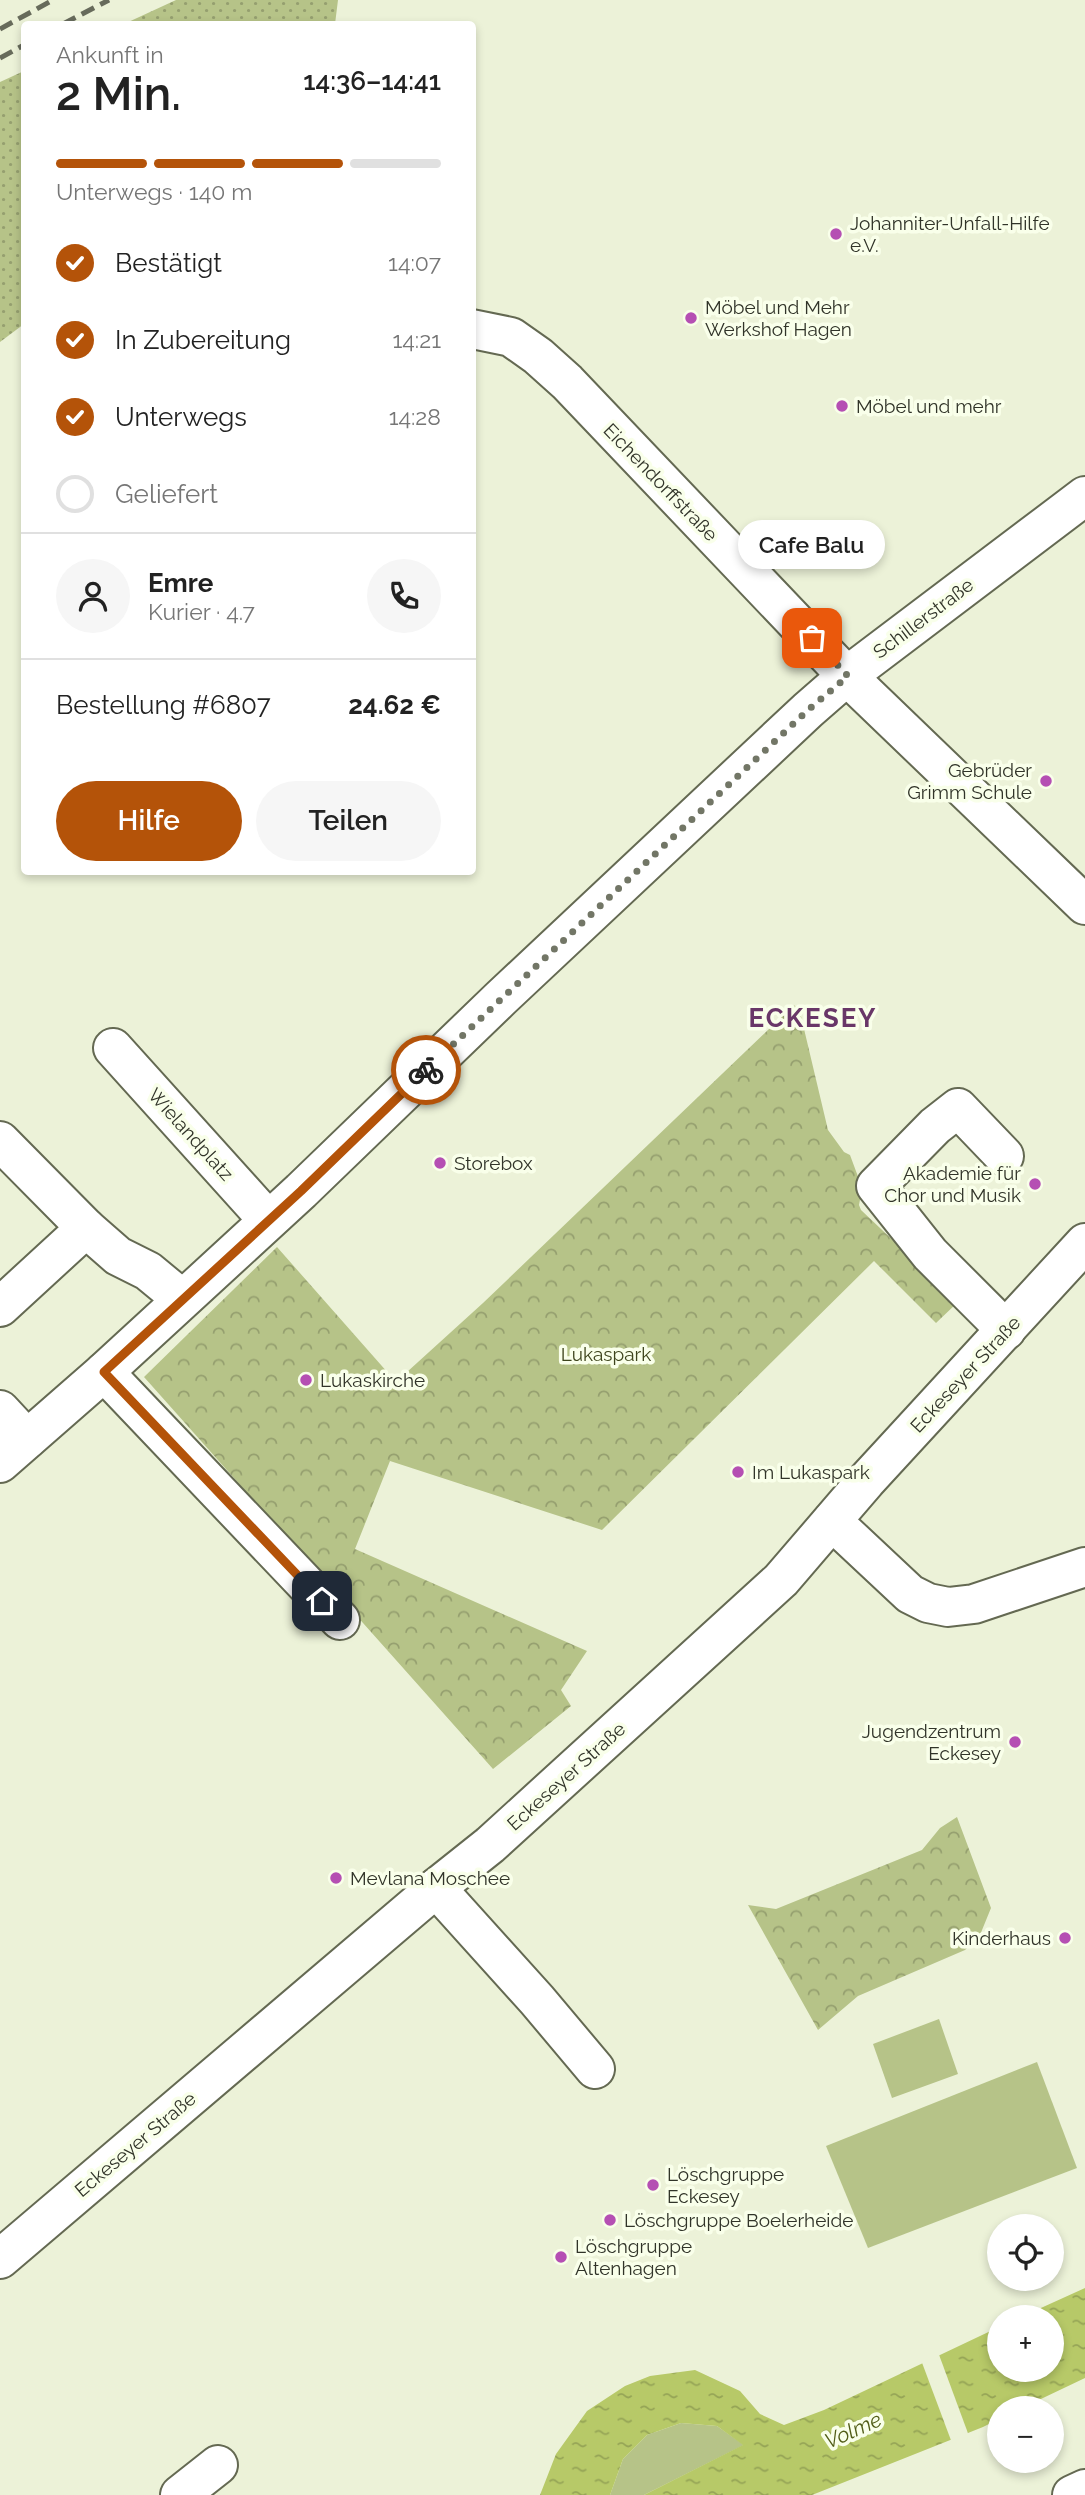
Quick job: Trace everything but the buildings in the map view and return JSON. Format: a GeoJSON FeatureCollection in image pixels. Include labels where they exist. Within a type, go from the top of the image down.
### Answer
{"type":"FeatureCollection","features":[{"type":"Feature","properties":{"kind":"street","name":"Eichendorffstraße"},"geometry":{"type":"LineString","coordinates":[[476,330],[510,337],[538,356],[566,382],[848,676],[1085,905]]}},
{"type":"Feature","properties":{"kind":"street","name":"Schillerstraße"},"geometry":{"type":"LineString","coordinates":[[14,1451],[104,1372],[268,1220],[808,710],[848,676],[1085,496]]}},
{"type":"Feature","properties":{"kind":"street","name":"Wielandplatz"},"geometry":{"type":"LineString","coordinates":[[113,1048],[268,1220]]}},
{"type":"Feature","properties":{"kind":"street"},"geometry":{"type":"LineString","coordinates":[[1004,1156],[958,1108],[935,1126],[876,1186],[930,1254],[1006,1330]]}},
{"type":"Feature","properties":{"kind":"street"},"geometry":{"type":"LineString","coordinates":[[0,1141],[86,1228],[118,1256],[148,1272],[182,1299]]}},
{"type":"Feature","properties":{"kind":"street"},"geometry":{"type":"LineString","coordinates":[[0,1307],[86,1228]]}},
{"type":"Feature","properties":{"kind":"street","name":"Eckeseyer Straße"},"geometry":{"type":"LineString","coordinates":[[1,2255],[490,1844],[781,1580],[1085,1243]]}},
{"type":"Feature","properties":{"kind":"street"},"geometry":{"type":"LineString","coordinates":[[104,1372],[340,1620]]}},
{"type":"Feature","properties":{"kind":"street"},"geometry":{"type":"LineString","coordinates":[[0,1410],[14,1451]]}},
{"type":"Feature","properties":{"kind":"street"},"geometry":{"type":"LineString","coordinates":[[832,1521],[910,1594],[928,1603],[947,1607],[975,1604],[1085,1567]]}},
{"type":"Feature","properties":{"kind":"street"},"geometry":{"type":"LineString","coordinates":[[436,1888],[595,2069]]}},
{"type":"Feature","properties":{"kind":"street"},"geometry":{"type":"LineString","coordinates":[[180,2495],[218,2465]]}},
{"type":"Feature","properties":{"kind":"street"},"geometry":{"type":"LineString","coordinates":[[1072,2495],[1085,2489]]}},
{"type":"Feature","properties":{"kind":"green space"},"geometry":{"type":"Polygon","coordinates":[[[176,0],[338,0],[335,21],[130,21],[176,0]]]}},
{"type":"Feature","properties":{"kind":"green space"},"geometry":{"type":"Polygon","coordinates":[[[21,72],[21,326],[0,342],[0,82],[21,72]]]}},
{"type":"Feature","properties":{"kind":"green space","name":"Lukaspark"},"geometry":{"type":"Polygon","coordinates":[[[794,1005],[800,1012],[828,1130],[844,1152],[850,1155],[860,1182],[861,1210],[958,1302],[936,1323],[874,1261],[602,1530],[390,1461],[355,1549],[587,1651],[561,1690],[571,1706],[493,1769],[144,1377],[277,1247],[396,1382],[483,1303],[794,1005]]]}},
{"type":"Feature","properties":{"kind":"green space"},"geometry":{"type":"Polygon","coordinates":[[[957,1817],[991,1908],[980,1935],[965,1950],[858,1996],[818,2030],[748,1905],[776,1909],[922,1850],[940,1828],[957,1817]]]}},
{"type":"Feature","properties":{"kind":"green space"},"geometry":{"type":"Polygon","coordinates":[[[939,2019],[958,2074],[892,2098],[873,2044],[939,2019]]]}},
{"type":"Feature","properties":{"kind":"green space"},"geometry":{"type":"Polygon","coordinates":[[[1037,2062],[1077,2168],[868,2248],[826,2146],[1037,2062]]]}},
{"type":"Feature","properties":{"kind":"green space"},"geometry":{"type":"Polygon","coordinates":[[[681,2423],[717,2426],[744,2445],[644,2495],[610,2495],[623,2459],[647,2435],[681,2423]]]}},
{"type":"Feature","properties":{"kind":"water","name":"Volme"},"geometry":{"type":"Polygon","coordinates":[[[1085,2288],[1085,2378],[1047,2396],[987,2396],[987,2425],[812,2495],[644,2495],[743,2445],[717,2426],[681,2423],[647,2435],[623,2459],[610,2495],[540,2495],[556,2454],[587,2411],[625,2386],[650,2376],[695,2370],[740,2391],[760,2414],[784,2425],[824,2410],[987,2333],[987,2382],[1064,2382],[1064,2305],[1047,2305],[1085,2288]]]}},
{"type":"Feature","properties":{"kind":"pier"},"geometry":{"type":"Polygon","coordinates":[[[938,2352],[969,2436],[952,2443],[921,2360],[938,2352]]]}},
{"type":"Feature","properties":{"kind":"railway"},"geometry":{"type":"LineString","coordinates":[[0,29],[53,0]]}},
{"type":"Feature","properties":{"kind":"railway"},"geometry":{"type":"LineString","coordinates":[[69,21],[109,0]]}},
{"type":"Feature","properties":{"kind":"railway"},"geometry":{"type":"LineString","coordinates":[[0,58],[21,47]]}},
{"type":"Feature","properties":{"kind":"way so far"},"geometry":{"type":"LineString","coordinates":[[426,1070],[808,710],[848,676],[812,638]]}},
{"type":"Feature","properties":{"kind":"place","name":"Johanniter-Unfall-Hilfe e.V."},"geometry":{"type":"Point","coordinates":[836,234]}},
{"type":"Feature","properties":{"kind":"place","name":"Möbel und Mehr Werkshof Hagen"},"geometry":{"type":"Point","coordinates":[691,318]}},
{"type":"Feature","properties":{"kind":"place","name":"Möbel und mehr"},"geometry":{"type":"Point","coordinates":[842,406]}},
{"type":"Feature","properties":{"kind":"place","name":"Cafe Balu"},"geometry":{"type":"Point","coordinates":[812,638]}},
{"type":"Feature","properties":{"kind":"place","name":"Gebrüder Grimm Schule"},"geometry":{"type":"Point","coordinates":[1046,781]}},
{"type":"Feature","properties":{"kind":"place","name":"Storebox"},"geometry":{"type":"Point","coordinates":[440,1163]}},
{"type":"Feature","properties":{"kind":"place","name":"Akademie für Chor und Musik"},"geometry":{"type":"Point","coordinates":[1035,1184]}},
{"type":"Feature","properties":{"kind":"place","name":"Lukaskirche"},"geometry":{"type":"Point","coordinates":[306,1380]}},
{"type":"Feature","properties":{"kind":"place","name":"Im Lukaspark"},"geometry":{"type":"Point","coordinates":[738,1472]}},
{"type":"Feature","properties":{"kind":"place","name":"Jugendzentrum Eckesey"},"geometry":{"type":"Point","coordinates":[1015,1742]}},
{"type":"Feature","properties":{"kind":"place","name":"Mevlana Moschee"},"geometry":{"type":"Point","coordinates":[336,1878]}},
{"type":"Feature","properties":{"kind":"place","name":"Kinderhaus"},"geometry":{"type":"Point","coordinates":[1065,1938]}},
{"type":"Feature","properties":{"kind":"place","name":"Löschgruppe Eckesey"},"geometry":{"type":"Point","coordinates":[653,2185]}},
{"type":"Feature","properties":{"kind":"place","name":"Löschgruppe Boelerheide"},"geometry":{"type":"Point","coordinates":[610,2220]}},
{"type":"Feature","properties":{"kind":"place","name":"Löschgruppe Altenhagen"},"geometry":{"type":"Point","coordinates":[561,2257]}},
{"type":"Feature","properties":{"kind":"district","name":"ECKESEY"},"geometry":{"type":"Point","coordinates":[813,1018]}},
{"type":"Feature","properties":{"kind":"route"},"geometry":{"type":"LineString","coordinates":[[322,1601],[104,1372],[301,1191],[426,1070]]}}]}
